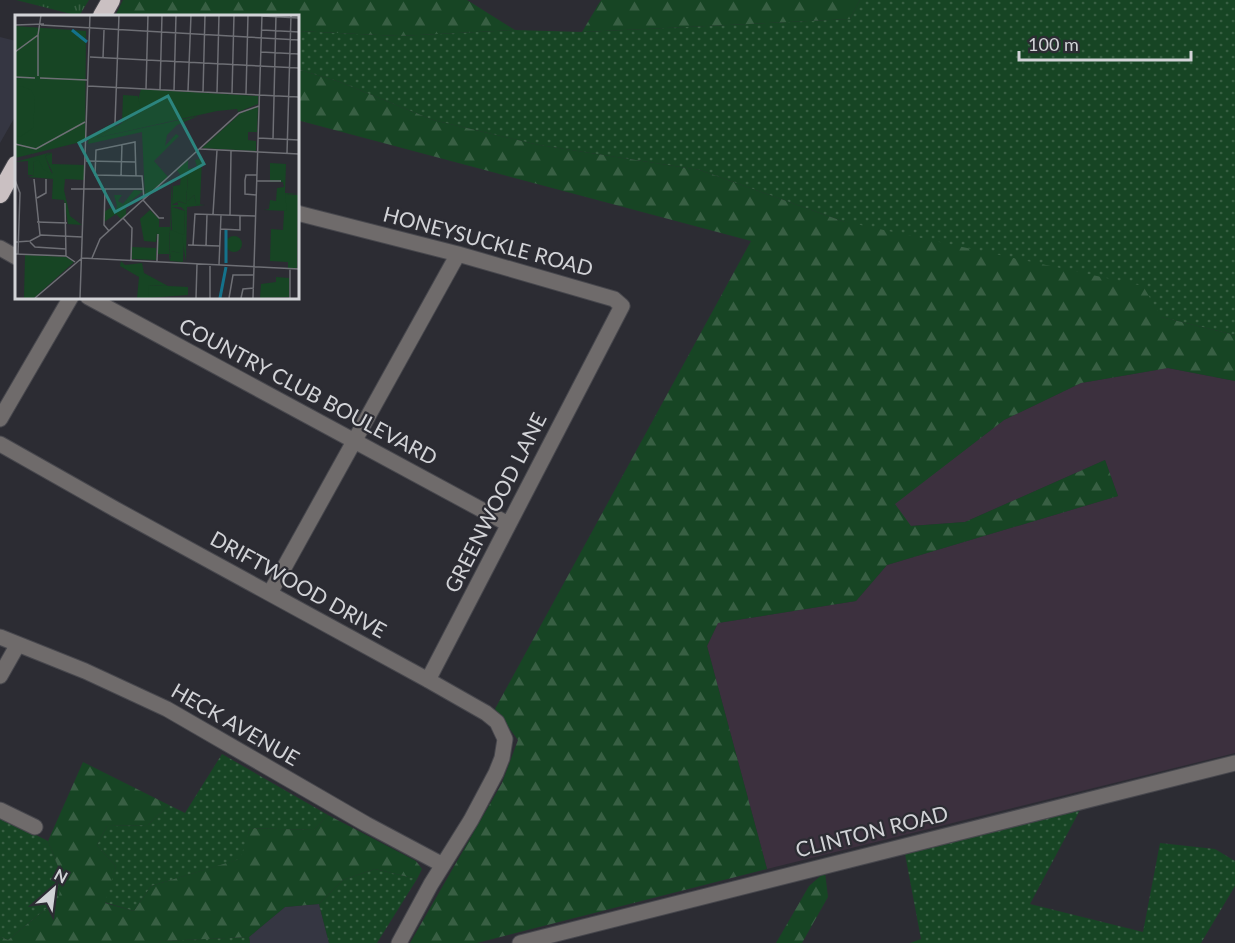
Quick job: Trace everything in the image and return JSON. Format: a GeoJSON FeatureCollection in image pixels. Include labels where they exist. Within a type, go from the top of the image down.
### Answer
{"type":"FeatureCollection","features":[{"type":"Feature","properties":{"kind":"highway"},"geometry":{"type":"LineString","coordinates":[[103,15],[111,0]]}},
{"type":"Feature","properties":{"kind":"highway"},"geometry":{"type":"LineString","coordinates":[[0,194],[15,167]]}},
{"type":"Feature","properties":{"kind":"street","name":"HONEYSUCKLE ROAD"},"geometry":{"type":"LineString","coordinates":[[298,213],[458,254],[614,299],[622,306],[602,346]]}},
{"type":"Feature","properties":{"kind":"street"},"geometry":{"type":"LineString","coordinates":[[0,248],[15,256]]}},
{"type":"Feature","properties":{"kind":"street"},"geometry":{"type":"LineString","coordinates":[[270,593],[458,254]]}},
{"type":"Feature","properties":{"kind":"street"},"geometry":{"type":"LineString","coordinates":[[0,419],[70,298]]}},
{"type":"Feature","properties":{"kind":"street","name":"COUNTRY CLUB BOULEVARD"},"geometry":{"type":"LineString","coordinates":[[90,298],[508,524]]}},
{"type":"Feature","properties":{"kind":"street","name":"GREENWOOD LANE"},"geometry":{"type":"LineString","coordinates":[[428,680],[602,346]]}},
{"type":"Feature","properties":{"kind":"street","name":"DRIFTWOOD DRIVE"},"geometry":{"type":"LineString","coordinates":[[0,444],[486,713],[502,730],[505,748],[496,773],[443,865]]}},
{"type":"Feature","properties":{"kind":"street","name":"HECK AVENUE"},"geometry":{"type":"LineString","coordinates":[[0,637],[85,671],[167,709],[366,824],[443,865]]}},
{"type":"Feature","properties":{"kind":"street"},"geometry":{"type":"LineString","coordinates":[[0,676],[18,646]]}},
{"type":"Feature","properties":{"kind":"street","name":"CLINTON ROAD"},"geometry":{"type":"LineString","coordinates":[[520,943],[539,941],[1235,763]]}},
{"type":"Feature","properties":{"kind":"street"},"geometry":{"type":"LineString","coordinates":[[0,810],[34,827]]}},
{"type":"Feature","properties":{"kind":"street"},"geometry":{"type":"LineString","coordinates":[[399,943],[443,865]]}},
{"type":"Feature","properties":{"kind":"shaded area"},"geometry":{"type":"Polygon","coordinates":[[[0,37],[15,41],[15,117],[0,143],[0,37]]]}},
{"type":"Feature","properties":{"kind":"shaded area"},"geometry":{"type":"Polygon","coordinates":[[[1168,368],[1235,381],[1235,753],[767,869],[707,646],[718,623],[856,601],[887,565],[1118,496],[1105,460],[965,522],[910,526],[894,504],[1004,420],[1081,383],[1168,368]]]}},
{"type":"Feature","properties":{"kind":"shaded area"},"geometry":{"type":"Polygon","coordinates":[[[319,904],[329,943],[250,943],[249,937],[285,907],[319,904]]]}},
{"type":"Feature","properties":{"kind":"green space"},"geometry":{"type":"Polygon","coordinates":[[[16,0],[89,0],[80,15],[16,0]]]}},
{"type":"Feature","properties":{"kind":"green space"},"geometry":{"type":"Polygon","coordinates":[[[123,0],[467,0],[515,30],[399,36],[298,31],[298,15],[116,15],[123,0]]]}},
{"type":"Feature","properties":{"kind":"green space"},"geometry":{"type":"Polygon","coordinates":[[[601,0],[860,0],[850,19],[582,32],[601,0]]]}},
{"type":"Feature","properties":{"kind":"green space"},"geometry":{"type":"Polygon","coordinates":[[[860,0],[1235,0],[1235,335],[1161,317],[842,221],[700,170],[539,145],[433,120],[340,82],[298,69],[298,31],[399,36],[515,30],[583,32],[850,19],[860,0]]]}},
{"type":"Feature","properties":{"kind":"green space"},"geometry":{"type":"Polygon","coordinates":[[[298,69],[340,82],[433,120],[539,145],[700,170],[842,221],[1143,286],[1161,317],[1235,335],[1235,381],[1168,368],[1081,383],[1004,420],[895,504],[911,526],[965,522],[1105,460],[1118,496],[887,565],[856,601],[718,623],[707,646],[767,869],[477,943],[410,943],[502,783],[518,740],[495,709],[751,241],[298,120],[298,69]]]}},
{"type":"Feature","properties":{"kind":"green space"},"geometry":{"type":"Polygon","coordinates":[[[222,754],[328,815],[314,830],[250,828],[241,859],[151,886],[134,911],[104,902],[116,866],[97,845],[107,826],[148,825],[169,805],[185,813],[222,754]]]}},
{"type":"Feature","properties":{"kind":"green space"},"geometry":{"type":"Polygon","coordinates":[[[83,762],[169,805],[148,825],[107,826],[97,845],[116,866],[105,903],[134,911],[151,886],[240,859],[250,828],[314,830],[328,815],[416,861],[422,869],[417,879],[375,869],[343,880],[319,904],[285,907],[249,937],[161,941],[159,943],[0,943],[0,937],[8,940],[59,898],[61,874],[48,841],[83,762]]]}},
{"type":"Feature","properties":{"kind":"green space"},"geometry":{"type":"Polygon","coordinates":[[[1080,810],[1030,904],[1143,932],[1160,843],[1215,849],[1235,861],[1235,886],[1201,943],[910,943],[921,939],[905,854],[1080,810]]]}},
{"type":"Feature","properties":{"kind":"green space"},"geometry":{"type":"Polygon","coordinates":[[[0,817],[48,841],[61,874],[59,898],[8,940],[0,937],[0,817]]]}},
{"type":"Feature","properties":{"kind":"green space"},"geometry":{"type":"Polygon","coordinates":[[[375,869],[417,879],[377,943],[329,943],[319,904],[343,880],[375,869]]]}},
{"type":"Feature","properties":{"kind":"green space"},"geometry":{"type":"Polygon","coordinates":[[[825,872],[828,897],[802,943],[776,943],[809,886],[825,872]]]}},
{"type":"Feature","properties":{"kind":"green space"},"geometry":{"type":"Polygon","coordinates":[[[249,937],[250,943],[159,943],[161,941],[249,937]]]}}]}
